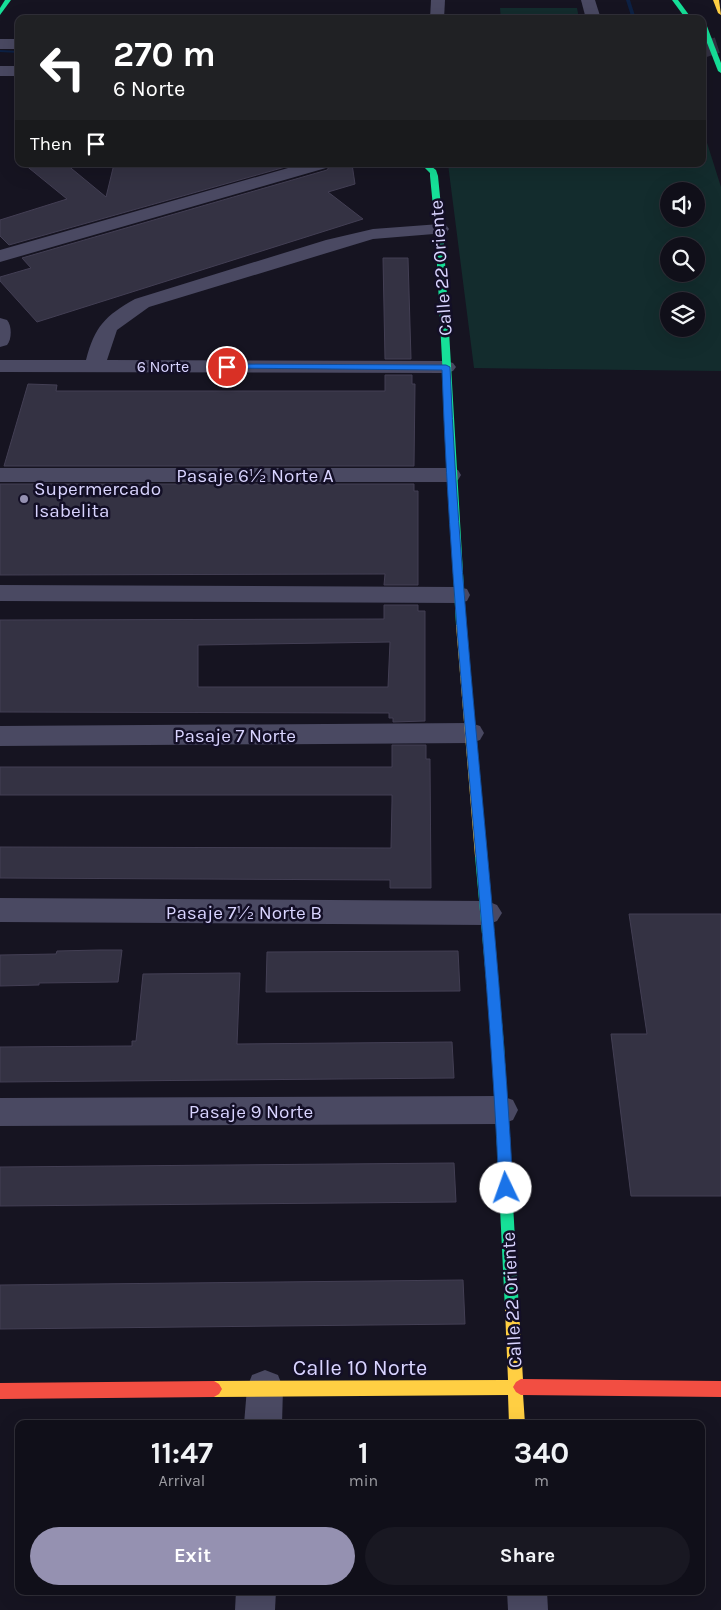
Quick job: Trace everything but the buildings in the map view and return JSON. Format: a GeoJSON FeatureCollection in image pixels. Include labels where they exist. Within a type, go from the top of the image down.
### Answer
{"type":"FeatureCollection","features":[{"type":"Feature","properties":{"kind":"main road"},"geometry":{"type":"LineString","coordinates":[[0,13],[8,0]]}},
{"type":"Feature","properties":{"kind":"main road"},"geometry":{"type":"LineString","coordinates":[[675,0],[686,15]]}},
{"type":"Feature","properties":{"kind":"main road"},"geometry":{"type":"LineString","coordinates":[[716,0],[721,13]]}},
{"type":"Feature","properties":{"kind":"main road"},"geometry":{"type":"LineString","coordinates":[[706,30],[719,67]]}},
{"type":"Feature","properties":{"kind":"main road"},"geometry":{"type":"LineString","coordinates":[[706,46],[719,67]]}},
{"type":"Feature","properties":{"kind":"main road","name":"Calle 22 Oriente"},"geometry":{"type":"LineString","coordinates":[[427,167],[433,172],[434,176],[440,229],[450,475],[458,595],[487,913],[502,1110],[517,1420]]}},
{"type":"Feature","properties":{"kind":"main road","name":"Calle 10 Norte"},"geometry":{"type":"LineString","coordinates":[[0,1392],[265,1388],[515,1387],[721,1389]]}},
{"type":"Feature","properties":{"kind":"street"},"geometry":{"type":"LineString","coordinates":[[437,15],[438,0]]}},
{"type":"Feature","properties":{"kind":"street"},"geometry":{"type":"LineString","coordinates":[[588,0],[593,15]]}},
{"type":"Feature","properties":{"kind":"street"},"geometry":{"type":"LineString","coordinates":[[0,44],[15,44]]}},
{"type":"Feature","properties":{"kind":"street"},"geometry":{"type":"LineString","coordinates":[[0,71],[15,71]]}},
{"type":"Feature","properties":{"kind":"street"},"geometry":{"type":"LineString","coordinates":[[0,256],[310,167]]}},
{"type":"Feature","properties":{"kind":"street"},"geometry":{"type":"LineString","coordinates":[[95,366],[102,335],[114,319],[142,303],[333,244],[373,234],[440,229]]}},
{"type":"Feature","properties":{"kind":"street"},"geometry":{"type":"LineString","coordinates":[[0,324],[0,340]]}},
{"type":"Feature","properties":{"kind":"street","name":"6 Norte"},"geometry":{"type":"LineString","coordinates":[[0,366],[446,367]]}},
{"type":"Feature","properties":{"kind":"street","name":"Pasaje 6½ Norte A"},"geometry":{"type":"LineString","coordinates":[[0,475],[450,475]]}},
{"type":"Feature","properties":{"kind":"street"},"geometry":{"type":"LineString","coordinates":[[0,593],[458,595]]}},
{"type":"Feature","properties":{"kind":"street","name":"Pasaje 7 Norte"},"geometry":{"type":"LineString","coordinates":[[0,736],[471,734]]}},
{"type":"Feature","properties":{"kind":"street","name":"Pasaje 7½ Norte B"},"geometry":{"type":"LineString","coordinates":[[0,910],[487,913]]}},
{"type":"Feature","properties":{"kind":"street","name":"Pasaje 9 Norte"},"geometry":{"type":"LineString","coordinates":[[0,1112],[502,1110]]}},
{"type":"Feature","properties":{"kind":"street"},"geometry":{"type":"LineString","coordinates":[[263,1420],[265,1388]]}},
{"type":"Feature","properties":{"kind":"street"},"geometry":{"type":"LineString","coordinates":[[255,1610],[256,1595]]}},
{"type":"Feature","properties":{"kind":"street"},"geometry":{"type":"LineString","coordinates":[[526,1595],[528,1610]]}},
{"type":"Feature","properties":{"kind":"green space"},"geometry":{"type":"Polygon","coordinates":[[[500,8],[577,8],[578,15],[501,15],[500,8]]]}},
{"type":"Feature","properties":{"kind":"green space"},"geometry":{"type":"Polygon","coordinates":[[[706,140],[721,187],[721,371],[474,368],[448,167],[706,167],[706,140]]]}},
{"type":"Feature","properties":{"kind":"waterway"},"geometry":{"type":"LineString","coordinates":[[628,0],[633,15]]}},
{"type":"Feature","properties":{"kind":"waterway"},"geometry":{"type":"LineString","coordinates":[[0,51],[15,52]]}},
{"type":"Feature","properties":{"kind":"tunnel"},"geometry":{"type":"LineString","coordinates":[[706,49],[721,44]]}},
{"type":"Feature","properties":{"kind":"traffic: fast"},"geometry":{"type":"LineString","coordinates":[[0,13],[8,0]]}},
{"type":"Feature","properties":{"kind":"traffic: fast"},"geometry":{"type":"LineString","coordinates":[[675,0],[686,15]]}},
{"type":"Feature","properties":{"kind":"traffic: fast"},"geometry":{"type":"LineString","coordinates":[[706,32],[721,71]]}},
{"type":"Feature","properties":{"kind":"traffic: fast"},"geometry":{"type":"LineString","coordinates":[[427,167],[433,172],[434,176],[439,227],[461,625]]}},
{"type":"Feature","properties":{"kind":"traffic: fast"},"geometry":{"type":"LineString","coordinates":[[481,856],[498,1045],[512,1310]]}},
{"type":"Feature","properties":{"kind":"traffic: slow"},"geometry":{"type":"LineString","coordinates":[[716,0],[721,13]]}},
{"type":"Feature","properties":{"kind":"traffic: slow"},"geometry":{"type":"LineString","coordinates":[[461,625],[481,856]]}},
{"type":"Feature","properties":{"kind":"traffic: slow"},"geometry":{"type":"LineString","coordinates":[[512,1310],[517,1420]]}},
{"type":"Feature","properties":{"kind":"traffic: slow"},"geometry":{"type":"LineString","coordinates":[[214,1389],[521,1387]]}},
{"type":"Feature","properties":{"kind":"traffic: jam"},"geometry":{"type":"LineString","coordinates":[[521,1387],[721,1389]]}},
{"type":"Feature","properties":{"kind":"traffic: jam"},"geometry":{"type":"LineString","coordinates":[[0,1391],[214,1389]]}},
{"type":"Feature","properties":{"kind":"place","name":"Supermercado Isabelita"},"geometry":{"type":"Point","coordinates":[24,499]}},
{"type":"Feature","properties":{"kind":"route"},"geometry":{"type":"LineString","coordinates":[[227,367],[446,367],[450,475],[458,595],[487,913],[506,1188]]}}]}
